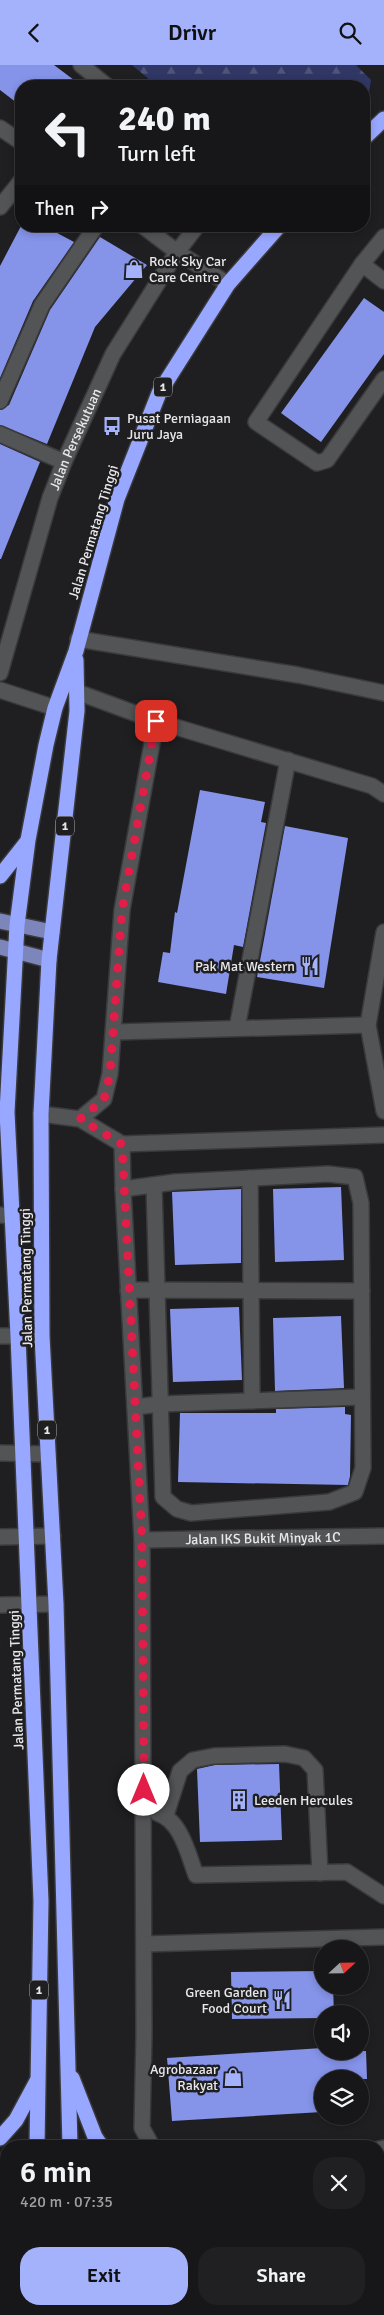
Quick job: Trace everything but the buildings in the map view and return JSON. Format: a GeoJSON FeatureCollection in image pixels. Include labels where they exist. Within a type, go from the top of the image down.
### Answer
{"type":"FeatureCollection","features":[{"type":"Feature","properties":{"kind":"highway"},"geometry":{"type":"LineString","coordinates":[[370,133],[384,119]]}},
{"type":"Feature","properties":{"kind":"highway","name":"Jalan Permatang Tinggi"},"geometry":{"type":"LineString","coordinates":[[38,2140],[41,1901],[18,1336],[5,1215],[4,1145],[7,949],[17,925],[28,840],[55,708],[77,645],[117,499],[159,393],[228,284],[274,232]]}},
{"type":"Feature","properties":{"kind":"highway","name":"Jalan Permatang Tinggi"},"geometry":{"type":"LineString","coordinates":[[70,2140],[56,1604],[42,1335],[41,1114],[49,960],[74,750],[77,645]]}},
{"type":"Feature","properties":{"kind":"highway"},"geometry":{"type":"LineString","coordinates":[[0,876],[28,840]]}},
{"type":"Feature","properties":{"kind":"highway"},"geometry":{"type":"LineString","coordinates":[[0,1006],[6,1038]]}},
{"type":"Feature","properties":{"kind":"highway"},"geometry":{"type":"LineString","coordinates":[[68,2070],[97,2140]]}},
{"type":"Feature","properties":{"kind":"highway"},"geometry":{"type":"LineString","coordinates":[[0,2138],[16,2120],[38,2079]]}},
{"type":"Feature","properties":{"kind":"main road"},"geometry":{"type":"LineString","coordinates":[[0,921],[52,932]]}},
{"type":"Feature","properties":{"kind":"main road"},"geometry":{"type":"LineString","coordinates":[[7,949],[49,960]]}},
{"type":"Feature","properties":{"kind":"street"},"geometry":{"type":"LineString","coordinates":[[81,65],[100,80]]}},
{"type":"Feature","properties":{"kind":"street"},"geometry":{"type":"LineString","coordinates":[[0,128],[15,138]]}},
{"type":"Feature","properties":{"kind":"street"},"geometry":{"type":"LineString","coordinates":[[0,207],[15,188]]}},
{"type":"Feature","properties":{"kind":"street"},"geometry":{"type":"LineString","coordinates":[[0,401],[42,305],[92,232]]}},
{"type":"Feature","properties":{"kind":"street"},"geometry":{"type":"LineString","coordinates":[[151,232],[177,252],[228,284]]}},
{"type":"Feature","properties":{"kind":"street","name":"Jalan Persekutuan"},"geometry":{"type":"LineString","coordinates":[[0,673],[50,498],[64,462],[114,354],[177,252],[192,232]]}},
{"type":"Feature","properties":{"kind":"street"},"geometry":{"type":"LineString","coordinates":[[384,237],[362,264],[256,422],[317,463],[327,460],[384,379]]}},
{"type":"Feature","properties":{"kind":"street"},"geometry":{"type":"LineString","coordinates":[[362,264],[384,281]]}},
{"type":"Feature","properties":{"kind":"street"},"geometry":{"type":"LineString","coordinates":[[0,434],[64,462]]}},
{"type":"Feature","properties":{"kind":"street"},"geometry":{"type":"LineString","coordinates":[[77,645],[173,656],[298,675],[384,693]]}},
{"type":"Feature","properties":{"kind":"street"},"geometry":{"type":"LineString","coordinates":[[0,690],[55,708]]}},
{"type":"Feature","properties":{"kind":"street"},"geometry":{"type":"LineString","coordinates":[[77,692],[156,721],[372,786],[384,794]]}},
{"type":"Feature","properties":{"kind":"street"},"geometry":{"type":"LineString","coordinates":[[80,1119],[104,1099],[110,1074],[122,910],[156,721]]}},
{"type":"Feature","properties":{"kind":"street"},"geometry":{"type":"LineString","coordinates":[[237,1028],[288,760]]}},
{"type":"Feature","properties":{"kind":"street"},"geometry":{"type":"LineString","coordinates":[[384,932],[368,1025],[384,1109]]}},
{"type":"Feature","properties":{"kind":"street"},"geometry":{"type":"LineString","coordinates":[[114,1032],[368,1025]]}},
{"type":"Feature","properties":{"kind":"street"},"geometry":{"type":"LineString","coordinates":[[41,1114],[80,1119],[122,1144],[384,1135]]}},
{"type":"Feature","properties":{"kind":"street"},"geometry":{"type":"LineString","coordinates":[[122,1144],[142,1540],[144,1809],[142,2128],[149,2140]]}},
{"type":"Feature","properties":{"kind":"street"},"geometry":{"type":"LineString","coordinates":[[123,1189],[154,1185],[250,1178],[328,1174],[354,1177],[362,1203],[363,1468],[355,1492],[329,1502],[191,1513],[177,1509],[163,1497],[154,1185]]}},
{"type":"Feature","properties":{"kind":"street"},"geometry":{"type":"LineString","coordinates":[[250,1178],[252,1401]]}},
{"type":"Feature","properties":{"kind":"street"},"geometry":{"type":"LineString","coordinates":[[128,1290],[362,1291]]}},
{"type":"Feature","properties":{"kind":"street"},"geometry":{"type":"LineString","coordinates":[[0,1336],[42,1335]]}},
{"type":"Feature","properties":{"kind":"street"},"geometry":{"type":"LineString","coordinates":[[135,1407],[160,1403],[362,1397]]}},
{"type":"Feature","properties":{"kind":"street"},"geometry":{"type":"LineString","coordinates":[[0,1453],[48,1454]]}},
{"type":"Feature","properties":{"kind":"street"},"geometry":{"type":"LineString","coordinates":[[0,1537],[53,1536]]}},
{"type":"Feature","properties":{"kind":"street","name":"Jalan IKS Bukit Minyak 1C"},"geometry":{"type":"LineString","coordinates":[[142,1540],[384,1536]]}},
{"type":"Feature","properties":{"kind":"street"},"geometry":{"type":"LineString","coordinates":[[0,1605],[56,1604]]}},
{"type":"Feature","properties":{"kind":"street"},"geometry":{"type":"LineString","coordinates":[[166,1815],[180,1771],[194,1760],[214,1756],[284,1755],[304,1758],[315,1771],[320,1873]]}},
{"type":"Feature","properties":{"kind":"street"},"geometry":{"type":"LineString","coordinates":[[144,1809],[166,1815],[178,1831],[196,1875],[347,1872],[384,1896]]}},
{"type":"Feature","properties":{"kind":"street"},"geometry":{"type":"LineString","coordinates":[[144,1944],[384,1937]]}},
{"type":"Feature","properties":{"kind":"green space"},"geometry":{"type":"Polygon","coordinates":[[[132,65],[356,65],[371,80],[370,86],[370,80],[150,80],[132,65]]]}},
{"type":"Feature","properties":{"kind":"place","name":"Rock Sky Car Care Centre"},"geometry":{"type":"Point","coordinates":[134,269]}},
{"type":"Feature","properties":{"kind":"place","name":"Pusat Perniagaan Juru Jaya"},"geometry":{"type":"Point","coordinates":[112,426]}},
{"type":"Feature","properties":{"kind":"place","name":"Pak Mat Western"},"geometry":{"type":"Point","coordinates":[310,966]}},
{"type":"Feature","properties":{"kind":"place","name":"Leeden Hercules"},"geometry":{"type":"Point","coordinates":[239,1800]}},
{"type":"Feature","properties":{"kind":"place","name":"Green Garden Food Court"},"geometry":{"type":"Point","coordinates":[282,2000]}},
{"type":"Feature","properties":{"kind":"place","name":"Agrobazaar Rakyat"},"geometry":{"type":"Point","coordinates":[233,2077]}},
{"type":"Feature","properties":{"kind":"route"},"geometry":{"type":"LineString","coordinates":[[144,1790],[142,1540],[122,1144],[80,1119],[104,1099],[110,1074],[122,910],[156,721]]}}]}
